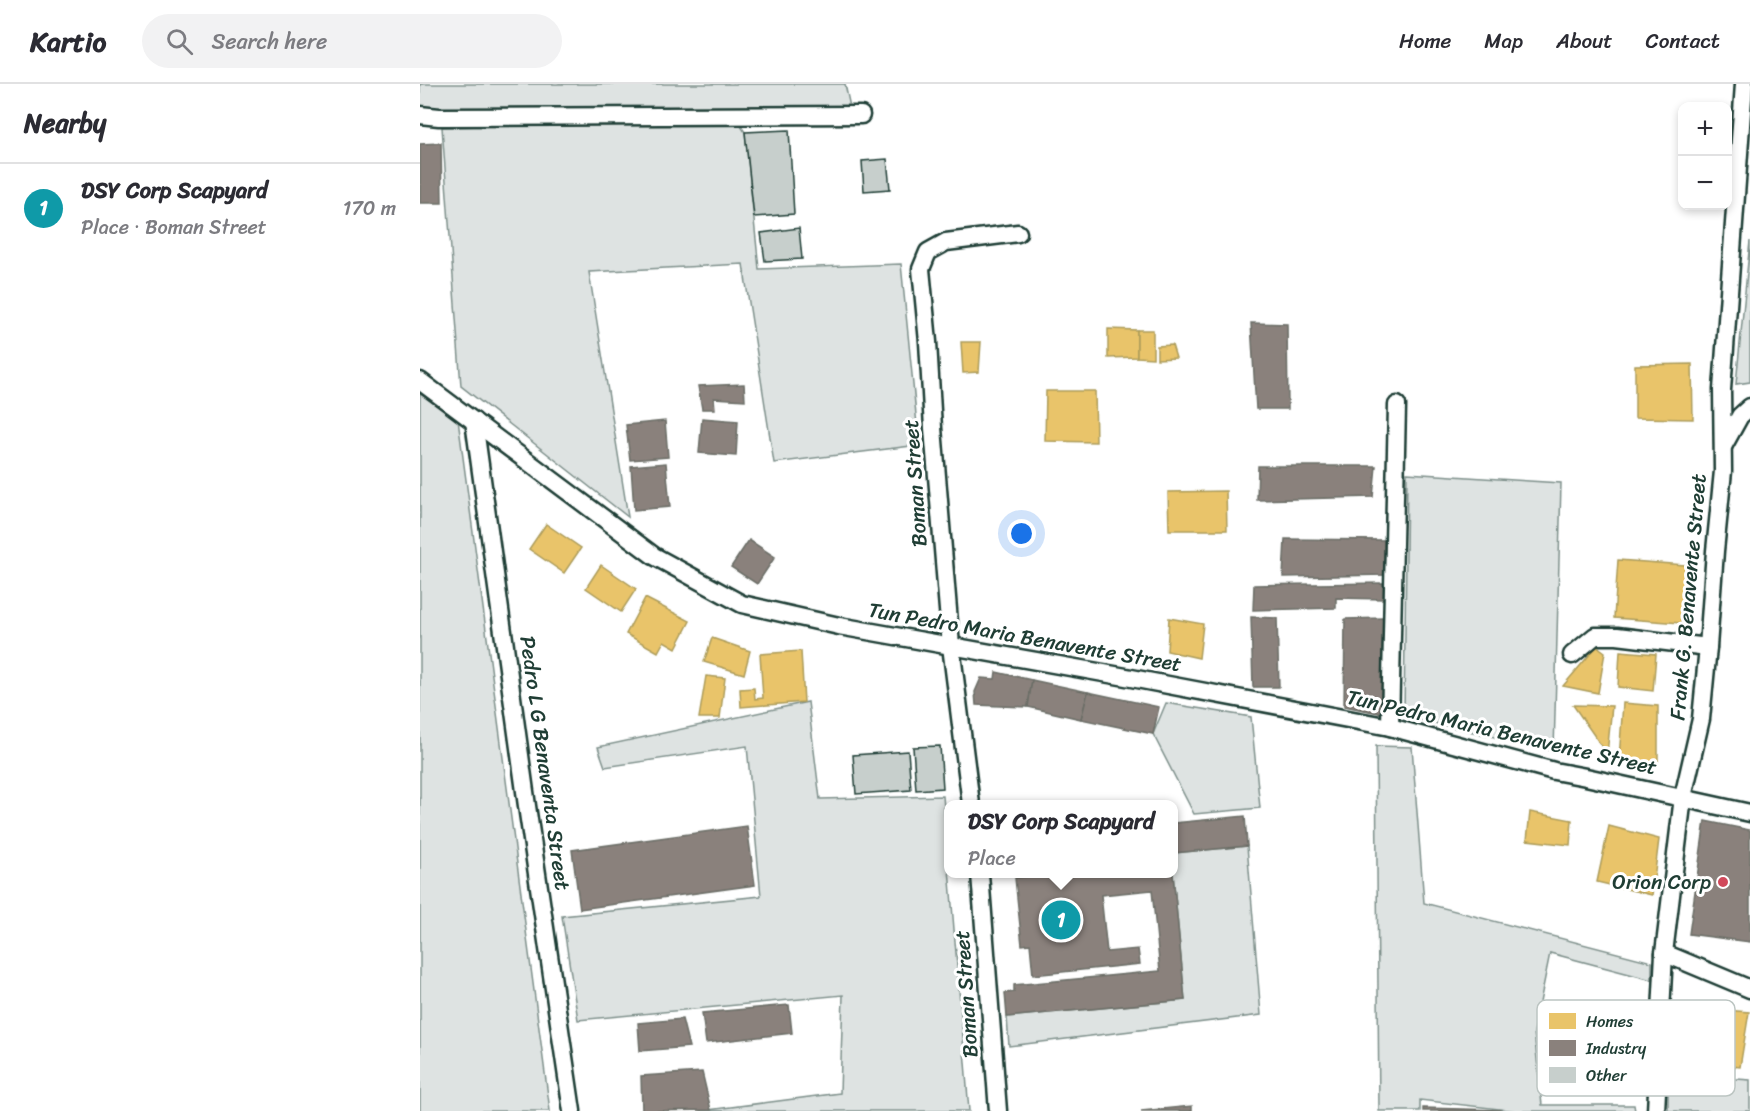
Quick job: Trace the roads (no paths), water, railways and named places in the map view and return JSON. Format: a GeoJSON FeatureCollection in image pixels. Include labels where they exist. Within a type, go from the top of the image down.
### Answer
{"type":"FeatureCollection","features":[{"type":"Feature","properties":{"kind":"street","name":"Frank G. Benavente Street"},"geometry":{"type":"LineString","coordinates":[[1662,1000],[1664,953],[1683,798],[1701,719],[1708,647],[1723,471],[1722,390],[1744,84]]}},
{"type":"Feature","properties":{"kind":"street"},"geometry":{"type":"LineString","coordinates":[[420,115],[439,117],[861,115]]}},
{"type":"Feature","properties":{"kind":"street","name":"Boman Street"},"geometry":{"type":"LineString","coordinates":[[970,800],[951,646],[921,269],[928,252],[946,242],[1018,233]]}},
{"type":"Feature","properties":{"kind":"street","name":"Tun Pedro Maria Benavente Street"},"geometry":{"type":"LineString","coordinates":[[420,381],[654,556],[742,604],[839,626],[1390,727],[1554,771],[1750,813]]}},
{"type":"Feature","properties":{"kind":"street"},"geometry":{"type":"LineString","coordinates":[[1390,727],[1397,405]]}},
{"type":"Feature","properties":{"kind":"street"},"geometry":{"type":"LineString","coordinates":[[1722,448],[1740,416],[1750,407]]}},
{"type":"Feature","properties":{"kind":"street","name":"Pedro L G Benaventa Street"},"geometry":{"type":"LineString","coordinates":[[474,421],[573,1111]]}},
{"type":"Feature","properties":{"kind":"street"},"geometry":{"type":"LineString","coordinates":[[1572,655],[1595,636],[1617,636],[1708,647]]}},
{"type":"Feature","properties":{"kind":"street","name":"Boman Street"},"geometry":{"type":"LineString","coordinates":[[980,878],[998,1111]]}},
{"type":"Feature","properties":{"kind":"street"},"geometry":{"type":"LineString","coordinates":[[1664,953],[1750,989]]}},
{"type":"Feature","properties":{"kind":"street","name":"Frank G. Benavente Street"},"geometry":{"type":"LineString","coordinates":[[1656,1111],[1657,1096]]}},
{"type":"Feature","properties":{"kind":"place","name":"Orion Corp"},"geometry":{"type":"Point","coordinates":[1723,882]}},
{"type":"Feature","properties":{"kind":"place","name":"DSY Corp Scapyard"},"geometry":{"type":"Point","coordinates":[1061,920]}}]}
